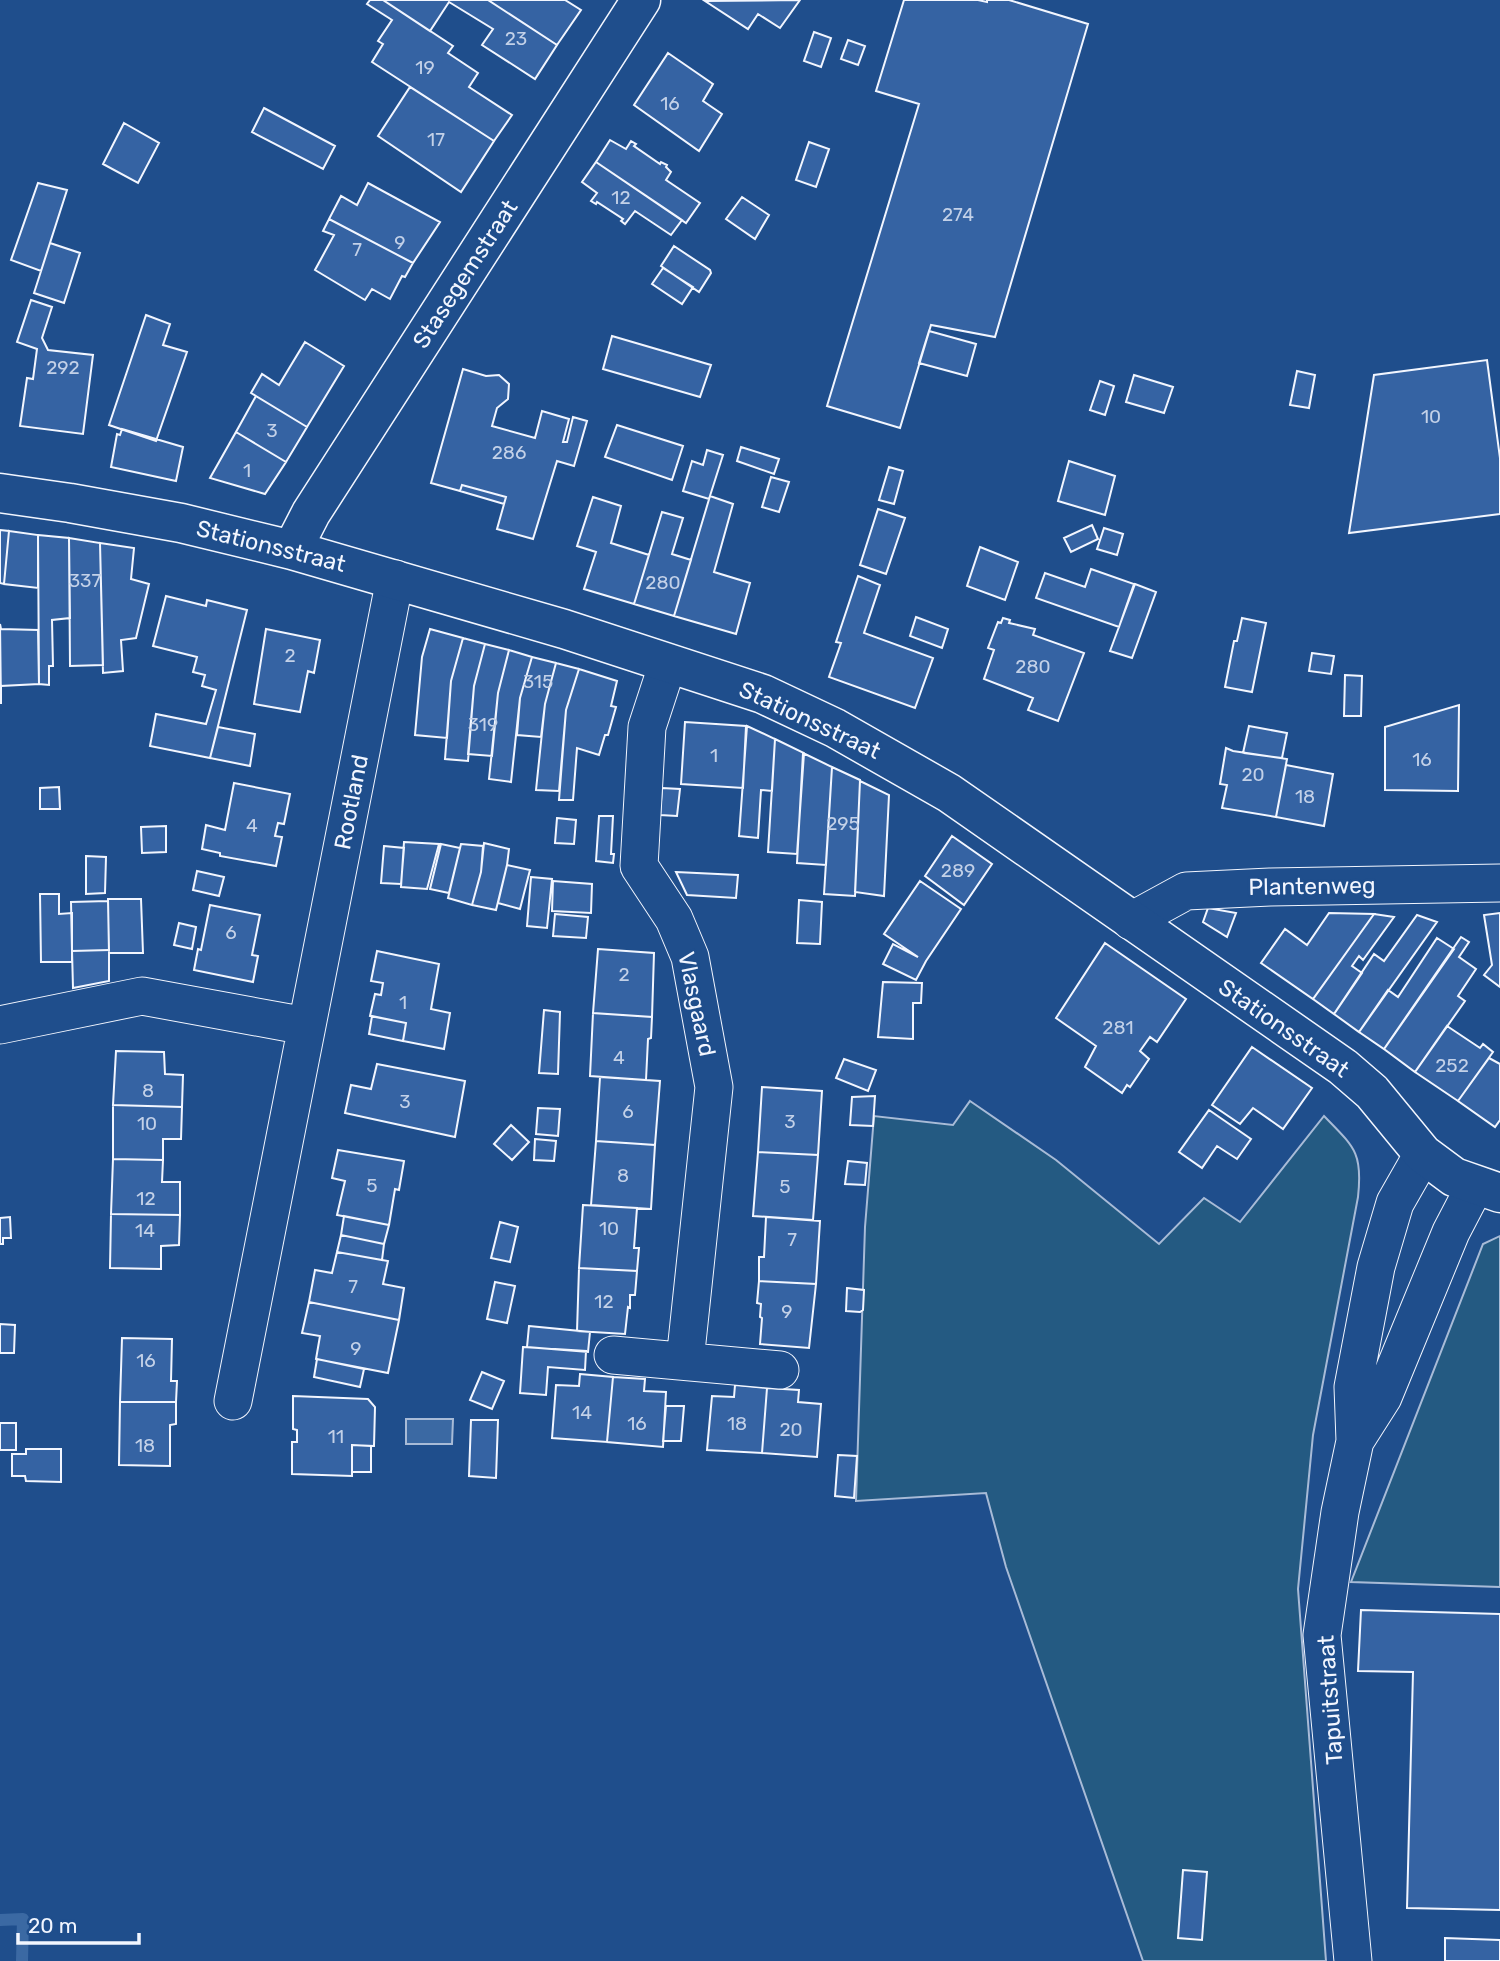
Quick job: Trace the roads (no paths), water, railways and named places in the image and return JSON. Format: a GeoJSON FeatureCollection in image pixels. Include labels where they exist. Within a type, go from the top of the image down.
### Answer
{"type":"FeatureCollection","features":[{"type":"Feature","properties":{"kind":"street","name":"Stasegemstraat"},"geometry":{"type":"LineString","coordinates":[[292,550],[319,501],[641,0]]}},
{"type":"Feature","properties":{"kind":"street","name":"Stationsstraat"},"geometry":{"type":"LineString","coordinates":[[0,493],[181,523],[292,550],[395,579],[763,694],[835,728],[949,793],[1343,1068],[1372,1092],[1423,1154],[1454,1177],[1488,1190]]}},
{"type":"Feature","properties":{"kind":"street","name":"Rootland"},"geometry":{"type":"LineString","coordinates":[[233,1401],[395,579]]}},
{"type":"Feature","properties":{"kind":"street","name":"Vlasgaard"},"geometry":{"type":"LineString","coordinates":[[668,663],[648,727],[639,866],[674,919],[690,957],[714,1087],[685,1360]]}},
{"type":"Feature","properties":{"kind":"street","name":"Plantenweg"},"geometry":{"type":"LineString","coordinates":[[1131,921],[1186,891],[1500,883]]}},
{"type":"Feature","properties":{"kind":"street"},"geometry":{"type":"LineString","coordinates":[[0,1025],[142,996],[306,1026]]}},
{"type":"Feature","properties":{"kind":"street","name":"Tapuitstraat"},"geometry":{"type":"LineString","coordinates":[[1353,1961],[1322,1635],[1340,1513],[1355,1441],[1353,1387],[1376,1267],[1395,1203],[1423,1154]]}},
{"type":"Feature","properties":{"kind":"street","name":"Tapuitstraat"},"geometry":{"type":"LineString","coordinates":[[1355,1441],[1383,1397],[1451,1232],[1488,1190]]}},
{"type":"Feature","properties":{"kind":"street"},"geometry":{"type":"LineString","coordinates":[[613,1355],[780,1370]]}},
{"type":"Feature","properties":{"kind":"waterway"},"geometry":{"type":"LineString","coordinates":[[0,1920],[23,1919],[22,1961]]}}]}
